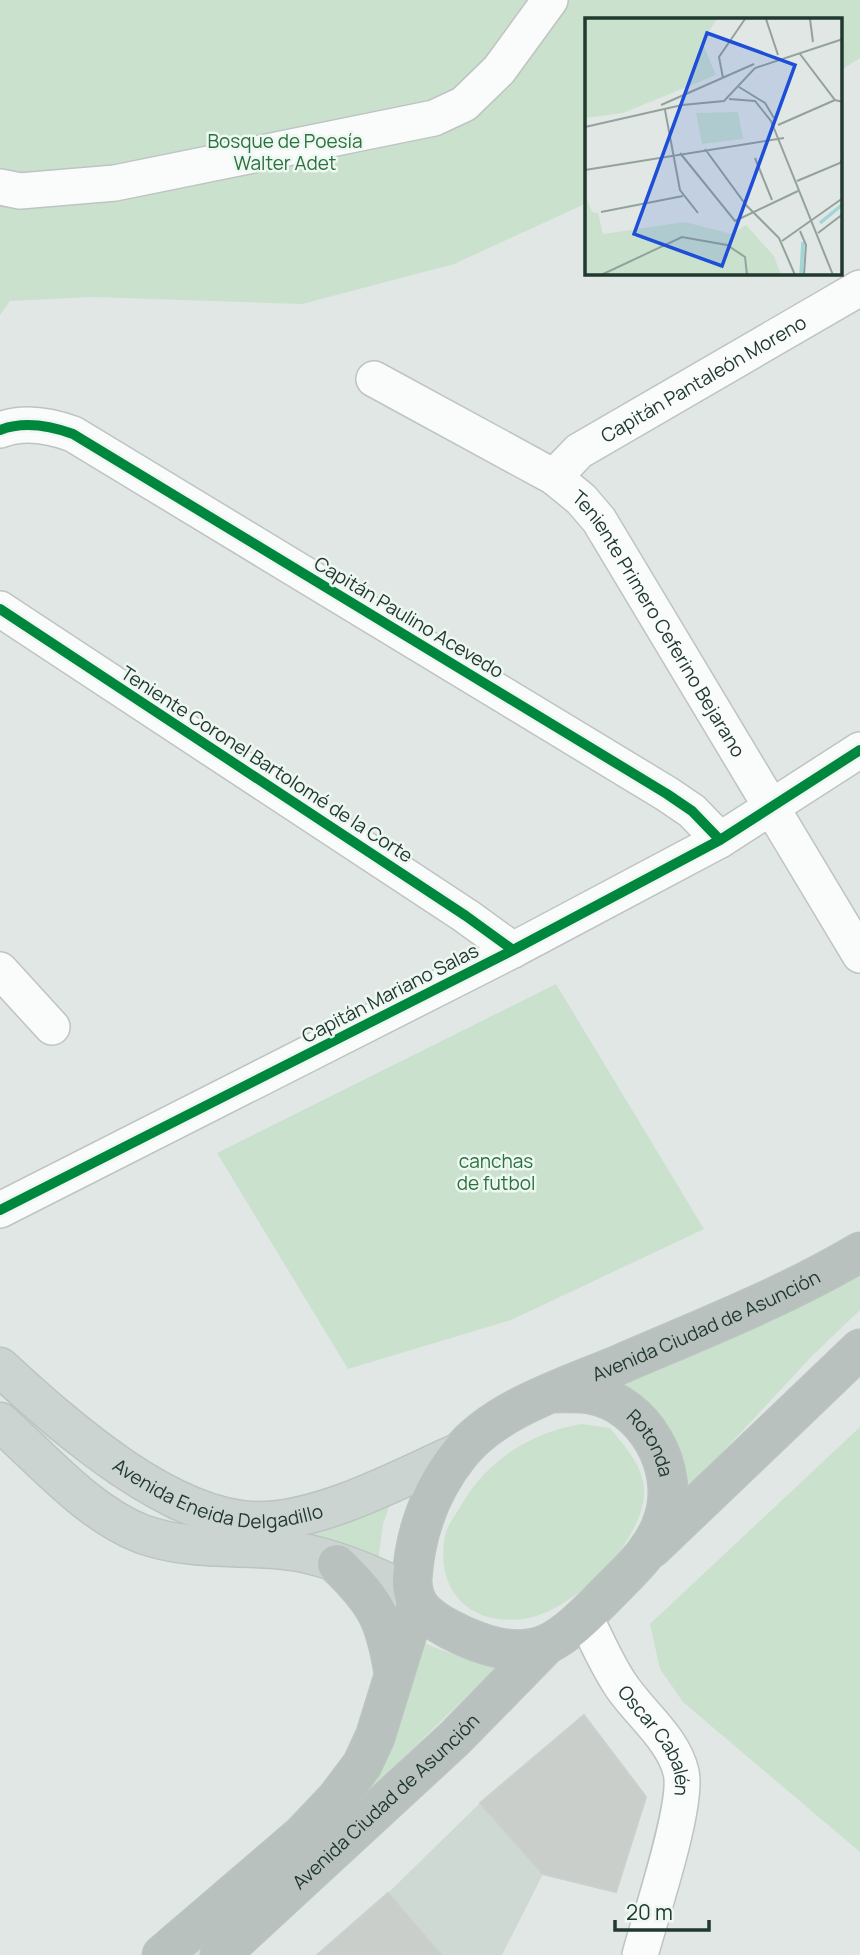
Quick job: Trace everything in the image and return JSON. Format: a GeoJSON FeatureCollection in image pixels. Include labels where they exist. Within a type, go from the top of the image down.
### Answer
{"type":"FeatureCollection","features":[{"type":"Feature","properties":{"kind":"highway","name":"Avenida Ciudad de Asunción"},"geometry":{"type":"LineString","coordinates":[[550,1393],[800,1284],[860,1252]]}},
{"type":"Feature","properties":{"kind":"highway"},"geometry":{"type":"LineString","coordinates":[[643,1557],[860,1349]]}},
{"type":"Feature","properties":{"kind":"highway"},"geometry":{"type":"LineString","coordinates":[[414,1599],[419,1528],[432,1497],[460,1452],[495,1423],[550,1393]]}},
{"type":"Feature","properties":{"kind":"highway","name":"Rotonda"},"geometry":{"type":"LineString","coordinates":[[414,1599],[432,1620],[477,1644],[504,1649],[547,1644],[585,1617],[643,1557],[663,1521],[668,1489],[655,1442],[640,1421],[619,1404],[591,1394],[550,1393]]}},
{"type":"Feature","properties":{"kind":"highway"},"geometry":{"type":"LineString","coordinates":[[337,1564],[371,1597],[383,1623],[395,1675]]}},
{"type":"Feature","properties":{"kind":"highway","name":"Avenida Ciudad de Asunción"},"geometry":{"type":"LineString","coordinates":[[162,1955],[302,1835],[337,1798],[362,1765],[375,1737],[395,1675],[414,1599]]}},
{"type":"Feature","properties":{"kind":"highway","name":"Avenida Ciudad de Asunción"},"geometry":{"type":"LineString","coordinates":[[220,1955],[455,1738],[547,1644]]}},
{"type":"Feature","properties":{"kind":"main road","name":"Avenida Eneida Delgadillo"},"geometry":{"type":"LineString","coordinates":[[0,1367],[106,1457],[193,1507],[233,1518],[265,1521],[306,1514],[379,1487],[460,1452]]}},
{"type":"Feature","properties":{"kind":"main road"},"geometry":{"type":"LineString","coordinates":[[0,1422],[88,1500],[116,1521],[141,1533],[207,1548],[311,1554],[414,1599]]}},
{"type":"Feature","properties":{"kind":"street"},"geometry":{"type":"LineString","coordinates":[[0,187],[20,191],[115,183],[434,118],[464,104],[499,70],[550,0]]}},
{"type":"Feature","properties":{"kind":"street","name":"Capitán Pantaleón Moreno"},"geometry":{"type":"LineString","coordinates":[[554,477],[579,451],[860,288]]}},
{"type":"Feature","properties":{"kind":"street","name":"Teniente Primero Ceferino Bejarano"},"geometry":{"type":"LineString","coordinates":[[374,379],[554,477],[581,499],[599,520],[860,955]]}},
{"type":"Feature","properties":{"kind":"street","name":"Capitán Paulino Acevedo"},"geometry":{"type":"LineString","coordinates":[[0,430],[25,425],[56,428],[73,434],[667,794],[692,811],[720,840]]}},
{"type":"Feature","properties":{"kind":"street","name":"Teniente Coronel Bartolomé de la Corte"},"geometry":{"type":"LineString","coordinates":[[0,609],[467,916],[513,950]]}},
{"type":"Feature","properties":{"kind":"street","name":"Capitán Mariano Salas"},"geometry":{"type":"LineString","coordinates":[[0,1210],[513,950],[720,840],[860,750]]}},
{"type":"Feature","properties":{"kind":"street"},"geometry":{"type":"LineString","coordinates":[[0,970],[52,1027]]}},
{"type":"Feature","properties":{"kind":"street","name":"Oscar Cabalén"},"geometry":{"type":"LineString","coordinates":[[585,1617],[619,1684],[666,1742],[681,1769],[683,1787],[678,1814],[640,1955]]}},
{"type":"Feature","properties":{"kind":"shaded area"},"geometry":{"type":"Polygon","coordinates":[[[480,1803],[543,1874],[502,1955],[441,1955],[388,1893],[480,1803]]]}},
{"type":"Feature","properties":{"kind":"green space","name":"Bosque de Poesía Walter Adet"},"geometry":{"type":"Polygon","coordinates":[[[0,0],[860,0],[860,58],[842,69],[842,18],[585,18],[585,204],[454,264],[302,304],[94,297],[10,301],[0,315],[0,0]]]}},
{"type":"Feature","properties":{"kind":"green space","name":"canchas de futbol"},"geometry":{"type":"Polygon","coordinates":[[[556,984],[704,1229],[511,1320],[348,1369],[217,1153],[556,984]]]}},
{"type":"Feature","properties":{"kind":"green space"},"geometry":{"type":"Polygon","coordinates":[[[860,1271],[860,1310],[813,1355],[680,1498],[616,1381],[860,1271]]]}},
{"type":"Feature","properties":{"kind":"green space"},"geometry":{"type":"Polygon","coordinates":[[[0,1386],[180,1516],[395,1489],[383,1524],[377,1568],[170,1520],[121,1491],[38,1431],[0,1395],[0,1386]]]}},
{"type":"Feature","properties":{"kind":"green space"},"geometry":{"type":"Polygon","coordinates":[[[581,1424],[610,1428],[639,1469],[644,1497],[630,1536],[600,1574],[581,1591],[542,1614],[504,1620],[487,1617],[472,1610],[451,1588],[445,1573],[445,1536],[452,1519],[484,1474],[512,1450],[545,1434],[581,1424]]]}},
{"type":"Feature","properties":{"kind":"green space"},"geometry":{"type":"Polygon","coordinates":[[[860,1427],[860,1852],[683,1702],[660,1669],[650,1624],[860,1427]]]}},
{"type":"Feature","properties":{"kind":"green space"},"geometry":{"type":"Polygon","coordinates":[[[409,1637],[466,1658],[502,1662],[200,1955],[183,1955],[304,1843],[409,1637]]]}},
{"type":"Feature","properties":{"kind":"building"},"geometry":{"type":"Polygon","coordinates":[[[584,1715],[646,1797],[616,1892],[543,1874],[480,1803],[584,1715]]]}},
{"type":"Feature","properties":{"kind":"building"},"geometry":{"type":"Polygon","coordinates":[[[388,1893],[441,1955],[317,1955],[388,1893]]]}},
{"type":"Feature","properties":{"kind":"cycle path"},"geometry":{"type":"LineString","coordinates":[[0,430],[37,426],[73,434],[667,794],[692,811],[720,840]]}},
{"type":"Feature","properties":{"kind":"cycle path"},"geometry":{"type":"LineString","coordinates":[[0,609],[466,916],[513,950]]}},
{"type":"Feature","properties":{"kind":"cycle path"},"geometry":{"type":"LineString","coordinates":[[0,1210],[513,950],[720,840],[860,750]]}}]}
